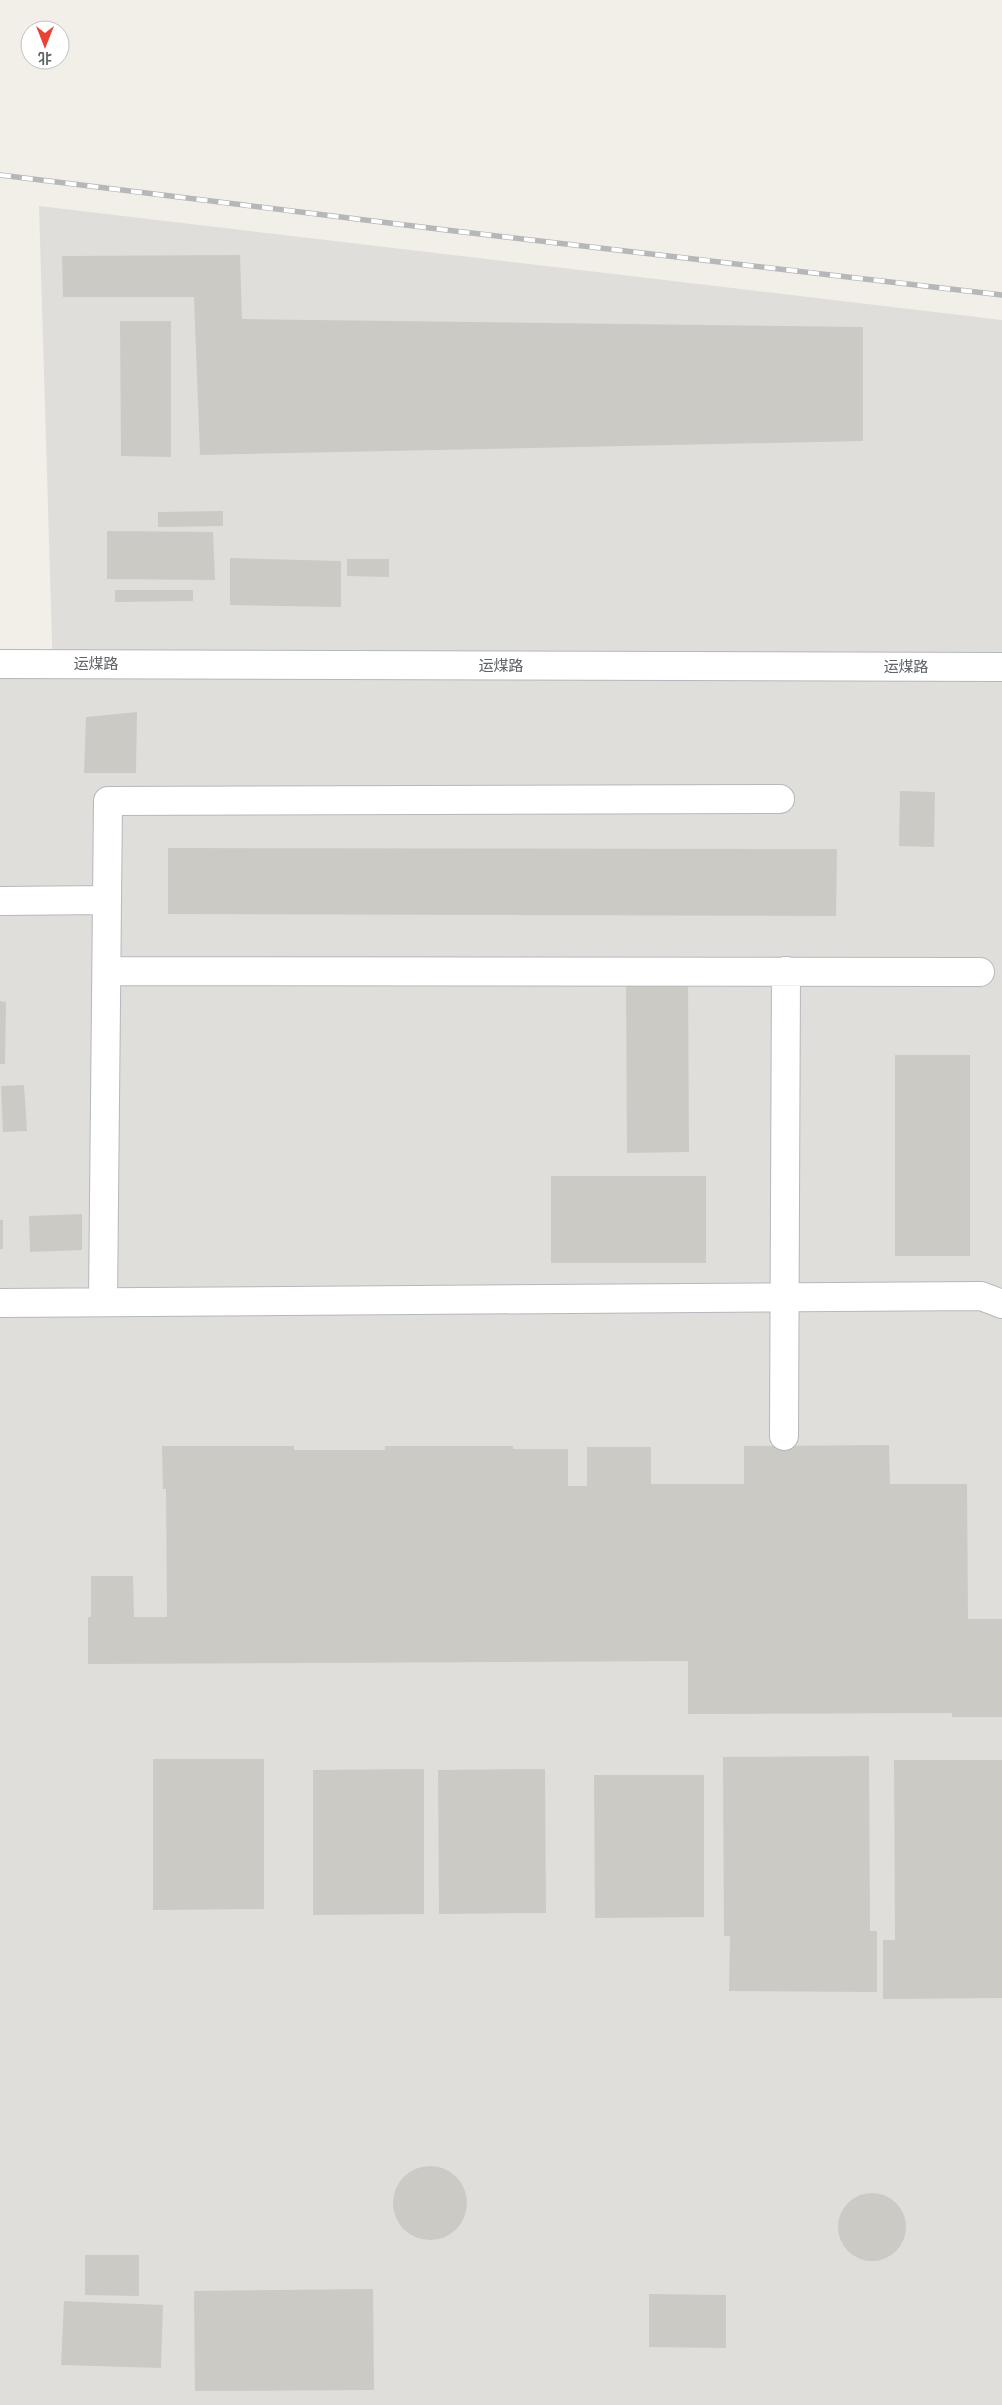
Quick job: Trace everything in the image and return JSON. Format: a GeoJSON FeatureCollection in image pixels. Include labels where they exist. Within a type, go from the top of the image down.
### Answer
{"type":"FeatureCollection","features":[{"type":"Feature","properties":{"kind":"street","name":"运煤路"},"geometry":{"type":"LineString","coordinates":[[0,664],[1002,668]]}},
{"type":"Feature","properties":{"kind":"street"},"geometry":{"type":"LineString","coordinates":[[103,1302],[108,801],[780,799]]}},
{"type":"Feature","properties":{"kind":"street"},"geometry":{"type":"LineString","coordinates":[[0,901],[107,900]]}},
{"type":"Feature","properties":{"kind":"street"},"geometry":{"type":"LineString","coordinates":[[107,971],[980,972]]}},
{"type":"Feature","properties":{"kind":"street"},"geometry":{"type":"LineString","coordinates":[[784,1436],[786,971]]}},
{"type":"Feature","properties":{"kind":"street"},"geometry":{"type":"LineString","coordinates":[[0,1303],[981,1296],[1002,1304]]}},
{"type":"Feature","properties":{"kind":"shaded area"},"geometry":{"type":"Polygon","coordinates":[[[39,206],[1002,320],[1002,2405],[0,2405],[0,675],[53,675],[39,206]]]}},
{"type":"Feature","properties":{"kind":"building"},"geometry":{"type":"Polygon","coordinates":[[[240,255],[242,319],[863,327],[863,441],[200,455],[194,297],[63,297],[62,256],[240,255]]]}},
{"type":"Feature","properties":{"kind":"building"},"geometry":{"type":"Polygon","coordinates":[[[120,321],[171,321],[171,457],[121,456],[120,321]]]}},
{"type":"Feature","properties":{"kind":"building"},"geometry":{"type":"Polygon","coordinates":[[[223,511],[223,526],[158,527],[158,512],[223,511]]]}},
{"type":"Feature","properties":{"kind":"building"},"geometry":{"type":"Polygon","coordinates":[[[107,531],[213,532],[215,580],[107,579],[107,531]]]}},
{"type":"Feature","properties":{"kind":"building"},"geometry":{"type":"Polygon","coordinates":[[[230,558],[341,561],[341,607],[230,605],[230,558]]]}},
{"type":"Feature","properties":{"kind":"building"},"geometry":{"type":"Polygon","coordinates":[[[347,559],[389,559],[389,577],[347,576],[347,559]]]}},
{"type":"Feature","properties":{"kind":"building"},"geometry":{"type":"Polygon","coordinates":[[[115,590],[193,590],[193,601],[115,602],[115,590]]]}},
{"type":"Feature","properties":{"kind":"building"},"geometry":{"type":"Polygon","coordinates":[[[137,712],[136,773],[84,773],[86,717],[137,712]]]}},
{"type":"Feature","properties":{"kind":"building"},"geometry":{"type":"Polygon","coordinates":[[[900,791],[935,792],[934,847],[899,846],[900,791]]]}},
{"type":"Feature","properties":{"kind":"building"},"geometry":{"type":"Polygon","coordinates":[[[168,848],[837,849],[836,916],[168,914],[168,848]]]}},
{"type":"Feature","properties":{"kind":"building"},"geometry":{"type":"Polygon","coordinates":[[[688,976],[689,1152],[627,1153],[626,977],[688,976]]]}},
{"type":"Feature","properties":{"kind":"building"},"geometry":{"type":"Polygon","coordinates":[[[0,1001],[6,1002],[5,1064],[0,1064],[0,1001]]]}},
{"type":"Feature","properties":{"kind":"building"},"geometry":{"type":"Polygon","coordinates":[[[895,1055],[970,1055],[970,1256],[895,1256],[895,1055]]]}},
{"type":"Feature","properties":{"kind":"building"},"geometry":{"type":"Polygon","coordinates":[[[24,1085],[27,1131],[3,1132],[1,1086],[24,1085]]]}},
{"type":"Feature","properties":{"kind":"building"},"geometry":{"type":"Polygon","coordinates":[[[551,1176],[706,1176],[706,1263],[551,1263],[551,1176]]]}},
{"type":"Feature","properties":{"kind":"building"},"geometry":{"type":"Polygon","coordinates":[[[82,1214],[82,1250],[30,1252],[29,1216],[82,1214]]]}},
{"type":"Feature","properties":{"kind":"building"},"geometry":{"type":"Polygon","coordinates":[[[0,1220],[3,1220],[3,1249],[0,1249],[0,1220]]]}},
{"type":"Feature","properties":{"kind":"building"},"geometry":{"type":"Polygon","coordinates":[[[889,1445],[890,1484],[967,1484],[968,1619],[1002,1619],[1002,1717],[952,1717],[952,1713],[688,1714],[688,1661],[88,1664],[88,1617],[91,1617],[91,1576],[133,1576],[134,1617],[167,1617],[166,1489],[163,1489],[162,1446],[294,1446],[294,1450],[385,1450],[385,1446],[513,1446],[513,1449],[568,1449],[568,1486],[587,1486],[587,1447],[651,1447],[651,1484],[744,1484],[744,1446],[889,1445]]]}},
{"type":"Feature","properties":{"kind":"building"},"geometry":{"type":"Polygon","coordinates":[[[869,1756],[870,1931],[877,1931],[877,1992],[729,1991],[730,1936],[724,1936],[723,1757],[869,1756]]]}},
{"type":"Feature","properties":{"kind":"building"},"geometry":{"type":"Polygon","coordinates":[[[153,1759],[264,1759],[264,1909],[153,1910],[153,1759]]]}},
{"type":"Feature","properties":{"kind":"building"},"geometry":{"type":"Polygon","coordinates":[[[894,1760],[1002,1760],[1002,1998],[883,1999],[883,1940],[895,1940],[894,1760]]]}},
{"type":"Feature","properties":{"kind":"building"},"geometry":{"type":"Polygon","coordinates":[[[424,1769],[424,1914],[313,1915],[313,1770],[424,1769]]]}},
{"type":"Feature","properties":{"kind":"building"},"geometry":{"type":"Polygon","coordinates":[[[545,1769],[546,1913],[439,1914],[438,1770],[545,1769]]]}},
{"type":"Feature","properties":{"kind":"building"},"geometry":{"type":"Polygon","coordinates":[[[594,1775],[704,1775],[704,1917],[595,1918],[594,1775]]]}},
{"type":"Feature","properties":{"kind":"building"},"geometry":{"type":"Polygon","coordinates":[[[423,2166],[437,2166],[451,2172],[461,2182],[467,2196],[465,2217],[451,2234],[437,2240],[423,2240],[409,2234],[399,2224],[393,2210],[393,2196],[399,2182],[409,2172],[423,2166]]]}},
{"type":"Feature","properties":{"kind":"building"},"geometry":{"type":"Polygon","coordinates":[[[879,2193],[891,2199],[900,2208],[906,2220],[904,2240],[896,2251],[879,2261],[865,2261],[848,2251],[840,2240],[838,2220],[848,2203],[859,2195],[879,2193]]]}},
{"type":"Feature","properties":{"kind":"building"},"geometry":{"type":"Polygon","coordinates":[[[85,2255],[139,2255],[139,2296],[85,2295],[85,2255]]]}},
{"type":"Feature","properties":{"kind":"building"},"geometry":{"type":"Polygon","coordinates":[[[373,2289],[374,2390],[195,2391],[194,2291],[373,2289]]]}},
{"type":"Feature","properties":{"kind":"building"},"geometry":{"type":"Polygon","coordinates":[[[649,2294],[726,2295],[726,2348],[649,2347],[649,2294]]]}},
{"type":"Feature","properties":{"kind":"building"},"geometry":{"type":"Polygon","coordinates":[[[64,2301],[163,2305],[161,2368],[61,2365],[64,2301]]]}},
{"type":"Feature","properties":{"kind":"railway"},"geometry":{"type":"LineString","coordinates":[[0,175],[446,230],[1002,295]]}}]}
